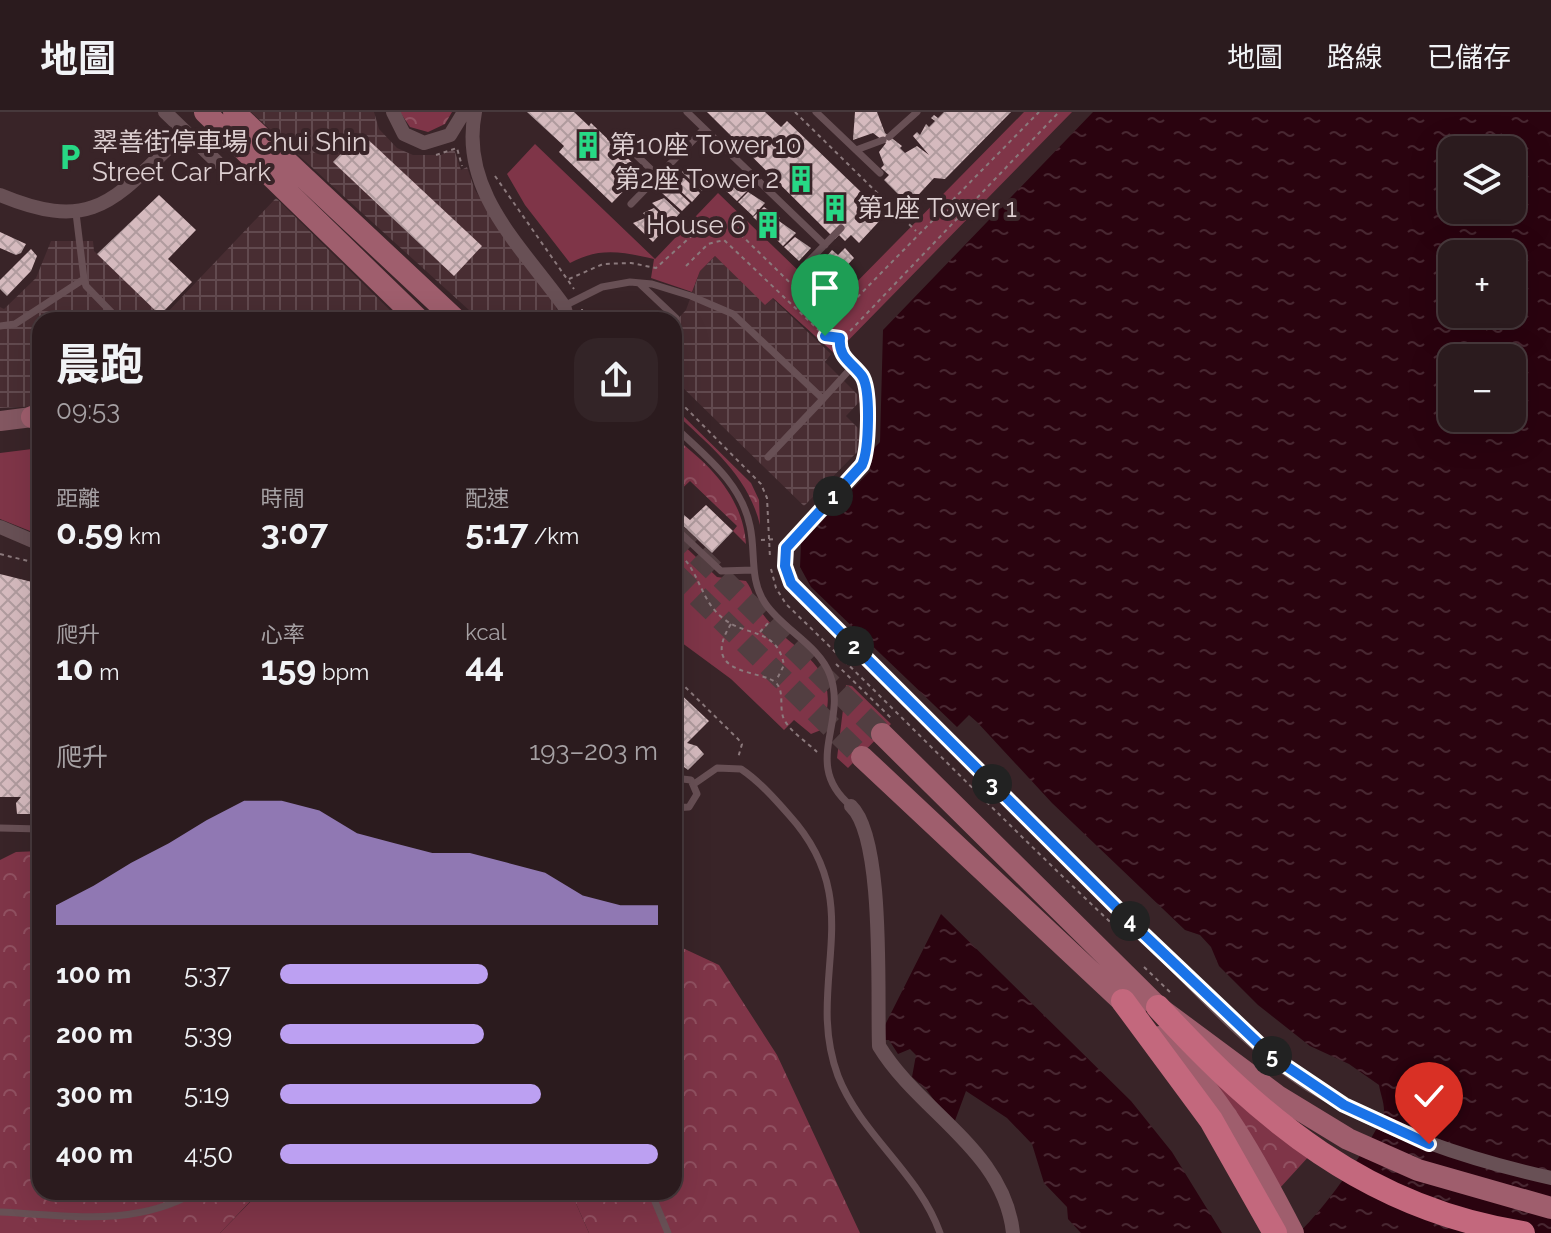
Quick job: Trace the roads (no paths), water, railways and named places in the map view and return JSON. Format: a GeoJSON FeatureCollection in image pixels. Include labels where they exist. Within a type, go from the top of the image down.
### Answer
{"type":"FeatureCollection","features":[{"type":"Feature","properties":{"kind":"highway"},"geometry":{"type":"LineString","coordinates":[[1123,1001],[1211,1120],[1271,1214]]}},
{"type":"Feature","properties":{"kind":"highway"},"geometry":{"type":"LineString","coordinates":[[1158,1007],[1233,1085],[1308,1147],[1364,1181],[1418,1205],[1523,1233]]}},
{"type":"Feature","properties":{"kind":"main road"},"geometry":{"type":"LineString","coordinates":[[205,112],[411,312]]}},
{"type":"Feature","properties":{"kind":"main road"},"geometry":{"type":"LineString","coordinates":[[234,112],[447,312]]}},
{"type":"Feature","properties":{"kind":"main road"},"geometry":{"type":"LineString","coordinates":[[882,734],[1158,1007],[1289,1105],[1331,1130],[1396,1161],[1447,1180],[1551,1208]]}},
{"type":"Feature","properties":{"kind":"main road"},"geometry":{"type":"LineString","coordinates":[[862,757],[1123,1001]]}},
{"type":"Feature","properties":{"kind":"main road"},"geometry":{"type":"LineString","coordinates":[[1271,1214],[1293,1233]]}},
{"type":"Feature","properties":{"kind":"street"},"geometry":{"type":"LineString","coordinates":[[165,112],[217,162]]}},
{"type":"Feature","properties":{"kind":"street"},"geometry":{"type":"LineString","coordinates":[[393,112],[404,134],[416,141],[431,143],[450,135],[464,112]]}},
{"type":"Feature","properties":{"kind":"street"},"geometry":{"type":"LineString","coordinates":[[475,112],[473,148],[485,195],[570,308]]}},
{"type":"Feature","properties":{"kind":"street"},"geometry":{"type":"LineString","coordinates":[[0,195],[50,213],[76,213],[102,206],[185,132]]}},
{"type":"Feature","properties":{"kind":"street"},"geometry":{"type":"LineString","coordinates":[[840,338],[842,354],[867,388],[865,460],[786,548],[785,566],[791,583],[1134,925],[1274,1058],[1344,1105],[1450,1151],[1551,1178]]}},
{"type":"Feature","properties":{"kind":"street"},"geometry":{"type":"LineString","coordinates":[[0,421],[32,417]]}},
{"type":"Feature","properties":{"kind":"street"},"geometry":{"type":"LineString","coordinates":[[0,527],[32,541]]}},
{"type":"Feature","properties":{"kind":"street"},"geometry":{"type":"LineString","coordinates":[[851,806],[864,823],[875,882],[879,1048],[991,1172],[1010,1211],[1013,1233]]}},
{"type":"Feature","properties":{"kind":"lane"},"geometry":{"type":"LineString","coordinates":[[687,112],[825,245]]}},
{"type":"Feature","properties":{"kind":"lane"},"geometry":{"type":"LineString","coordinates":[[816,112],[880,173]]}},
{"type":"Feature","properties":{"kind":"lane"},"geometry":{"type":"LineString","coordinates":[[825,120],[833,112]]}},
{"type":"Feature","properties":{"kind":"lane"},"geometry":{"type":"LineString","coordinates":[[856,150],[886,138],[917,112]]}},
{"type":"Feature","properties":{"kind":"lane"},"geometry":{"type":"LineString","coordinates":[[631,204],[704,129]]}},
{"type":"Feature","properties":{"kind":"lane"},"geometry":{"type":"LineString","coordinates":[[636,155],[658,176]]}},
{"type":"Feature","properties":{"kind":"lane"},"geometry":{"type":"LineString","coordinates":[[76,213],[86,286],[111,312]]}},
{"type":"Feature","properties":{"kind":"lane"},"geometry":{"type":"LineString","coordinates":[[808,262],[841,228]]}},
{"type":"Feature","properties":{"kind":"lane"},"geometry":{"type":"LineString","coordinates":[[33,312],[84,279]]}},
{"type":"Feature","properties":{"kind":"lane"},"geometry":{"type":"LineString","coordinates":[[570,308],[612,284],[638,282],[691,296],[733,314],[823,399]]}},
{"type":"Feature","properties":{"kind":"lane"},"geometry":{"type":"LineString","coordinates":[[638,282],[670,312]]}},
{"type":"Feature","properties":{"kind":"lane"},"geometry":{"type":"LineString","coordinates":[[0,326],[15,324],[32,313]]}},
{"type":"Feature","properties":{"kind":"lane"},"geometry":{"type":"LineString","coordinates":[[768,457],[852,367]]}},
{"type":"Feature","properties":{"kind":"lane"},"geometry":{"type":"LineString","coordinates":[[682,434],[736,490],[751,528],[753,570],[764,602],[824,663],[830,676],[827,761],[834,789],[851,806]]}},
{"type":"Feature","properties":{"kind":"lane"},"geometry":{"type":"LineString","coordinates":[[682,534],[721,571],[753,570]]}},
{"type":"Feature","properties":{"kind":"lane"},"geometry":{"type":"LineString","coordinates":[[694,784],[717,768],[741,769],[792,819],[820,859],[828,880],[833,917],[828,1013],[835,1066],[854,1107],[918,1190],[940,1233]]}},
{"type":"Feature","properties":{"kind":"lane"},"geometry":{"type":"LineString","coordinates":[[682,778],[694,784],[697,794],[693,803],[682,809]]}},
{"type":"Feature","properties":{"kind":"lane"},"geometry":{"type":"LineString","coordinates":[[0,828],[32,829]]}},
{"type":"Feature","properties":{"kind":"lane"},"geometry":{"type":"LineString","coordinates":[[0,1212],[120,1217],[153,1211],[178,1200]]}},
{"type":"Feature","properties":{"kind":"lane"},"geometry":{"type":"LineString","coordinates":[[654,1200],[668,1233]]}},
{"type":"Feature","properties":{"kind":"water"},"geometry":{"type":"Polygon","coordinates":[[[1093,112],[1551,112],[1551,1233],[1298,1233],[1333,1194],[1372,1136],[1384,1110],[1379,1085],[1349,1064],[1310,1046],[1258,1005],[1219,966],[1211,947],[1200,935],[1185,930],[1052,803],[977,722],[969,715],[957,727],[811,587],[800,567],[801,543],[870,471],[871,451],[880,442],[883,330],[1093,112]]]}},
{"type":"Feature","properties":{"kind":"water"},"geometry":{"type":"Polygon","coordinates":[[[941,914],[1131,1101],[1172,1152],[1222,1233],[1081,1233],[1068,1219],[1067,1207],[1044,1183],[1032,1144],[1007,1118],[966,1091],[953,1126],[926,1089],[912,1077],[916,1055],[910,1049],[898,1054],[889,1040],[884,1040],[884,1027],[941,914]]]}},
{"type":"Feature","properties":{"kind":"tunnel"},"geometry":{"type":"LineString","coordinates":[[682,540],[882,734]]}},
{"type":"Feature","properties":{"kind":"tunnel"},"geometry":{"type":"LineString","coordinates":[[682,581],[862,757]]}},
{"type":"Feature","properties":{"kind":"place","name":"第10座 Tower 10"},"geometry":{"type":"Point","coordinates":[588,145]}},
{"type":"Feature","properties":{"kind":"place","name":"翠善街停車場 Chui Shin Street Car Park"},"geometry":{"type":"Point","coordinates":[70,157]}},
{"type":"Feature","properties":{"kind":"place","name":"第2座 Tower 2"},"geometry":{"type":"Point","coordinates":[801,179]}},
{"type":"Feature","properties":{"kind":"place","name":"第1座 Tower 1"},"geometry":{"type":"Point","coordinates":[835,208]}},
{"type":"Feature","properties":{"kind":"place","name":"House 6"},"geometry":{"type":"Point","coordinates":[768,225]}}]}
